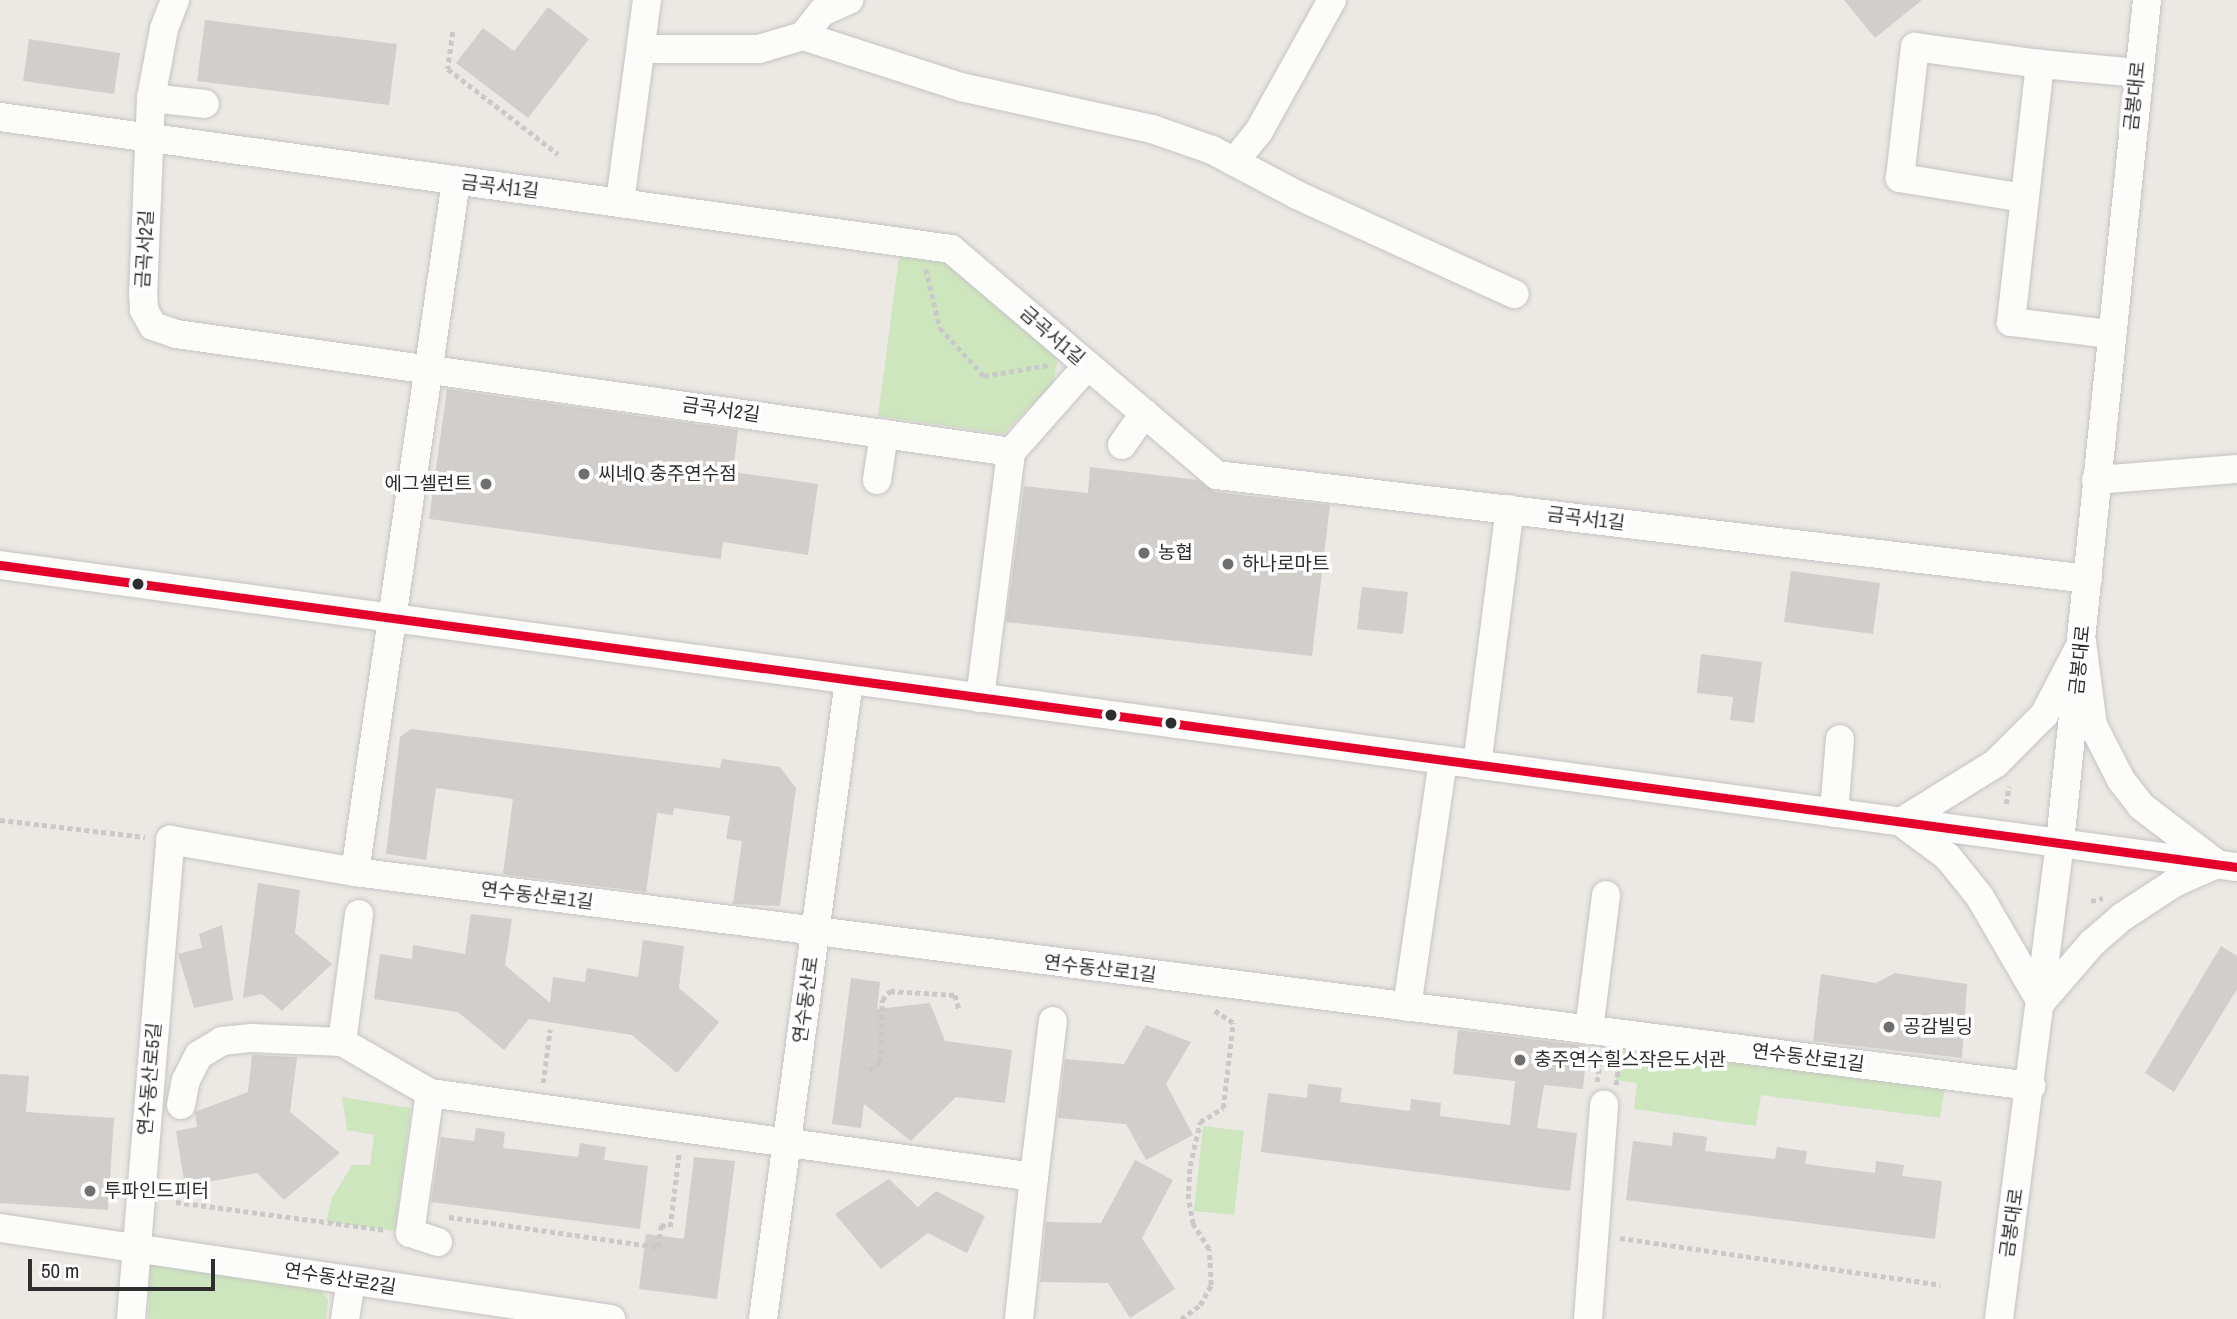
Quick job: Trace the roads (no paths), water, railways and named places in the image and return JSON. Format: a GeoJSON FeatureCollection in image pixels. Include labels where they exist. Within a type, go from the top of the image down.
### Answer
{"type":"FeatureCollection","features":[{"type":"Feature","properties":{"kind":"street"},"geometry":{"type":"LineString","coordinates":[[151,141],[152,27],[175,0]]}},
{"type":"Feature","properties":{"kind":"street"},"geometry":{"type":"LineString","coordinates":[[620,202],[647,0]]}},
{"type":"Feature","properties":{"kind":"street"},"geometry":{"type":"LineString","coordinates":[[803,36],[822,12],[849,0]]}},
{"type":"Feature","properties":{"kind":"street"},"geometry":{"type":"LineString","coordinates":[[1234,162],[1259,131],[1332,0]]}},
{"type":"Feature","properties":{"kind":"street","name":"금봉대로"},"geometry":{"type":"LineString","coordinates":[[1999,1319],[2031,1086],[2060,842],[2082,642],[2109,334],[2147,0]]}},
{"type":"Feature","properties":{"kind":"street"},"geometry":{"type":"LineString","coordinates":[[641,49],[759,49],[803,36],[961,87],[1152,129],[1234,162],[1514,294]]}},
{"type":"Feature","properties":{"kind":"street"},"geometry":{"type":"LineString","coordinates":[[2024,198],[1900,178],[1915,47],[2040,64],[2138,73]]}},
{"type":"Feature","properties":{"kind":"street"},"geometry":{"type":"LineString","coordinates":[[2040,64],[2011,322],[2109,334]]}},
{"type":"Feature","properties":{"kind":"street"},"geometry":{"type":"LineString","coordinates":[[151,98],[205,104]]}},
{"type":"Feature","properties":{"kind":"street","name":"금곡서1길"},"geometry":{"type":"LineString","coordinates":[[0,117],[151,141],[620,202],[951,249],[1217,474],[2088,579]]}},
{"type":"Feature","properties":{"kind":"street","name":"금곡서2길"},"geometry":{"type":"LineString","coordinates":[[151,141],[143,294],[144,310],[153,326],[176,334],[430,367],[1011,452]]}},
{"type":"Feature","properties":{"kind":"street"},"geometry":{"type":"LineString","coordinates":[[355,872],[456,181]]}},
{"type":"Feature","properties":{"kind":"street"},"geometry":{"type":"LineString","coordinates":[[980,698],[1011,452],[1087,366]]}},
{"type":"Feature","properties":{"kind":"street"},"geometry":{"type":"LineString","coordinates":[[1122,444],[1144,413]]}},
{"type":"Feature","properties":{"kind":"street"},"geometry":{"type":"LineString","coordinates":[[877,480],[884,434]]}},
{"type":"Feature","properties":{"kind":"street"},"geometry":{"type":"LineString","coordinates":[[2096,480],[2237,469]]}},
{"type":"Feature","properties":{"kind":"street"},"geometry":{"type":"LineString","coordinates":[[1477,765],[1510,509]]}},
{"type":"Feature","properties":{"kind":"street"},"geometry":{"type":"LineString","coordinates":[[0,565],[2227,866]]}},
{"type":"Feature","properties":{"kind":"street"},"geometry":{"type":"LineString","coordinates":[[1900,822],[1996,763],[2044,715],[2082,642]]}},
{"type":"Feature","properties":{"kind":"street"},"geometry":{"type":"LineString","coordinates":[[2082,642],[2093,726],[2121,780],[2141,806],[2227,866]]}},
{"type":"Feature","properties":{"kind":"street","name":"연수동산로"},"geometry":{"type":"LineString","coordinates":[[763,1319],[849,680]]}},
{"type":"Feature","properties":{"kind":"street"},"geometry":{"type":"LineString","coordinates":[[1834,813],[1840,739]]}},
{"type":"Feature","properties":{"kind":"street"},"geometry":{"type":"LineString","coordinates":[[1407,1007],[1443,760]]}},
{"type":"Feature","properties":{"kind":"street"},"geometry":{"type":"LineString","coordinates":[[1900,822],[1948,857],[1980,897],[2041,1002],[2092,943],[2122,917],[2174,883],[2227,866]]}},
{"type":"Feature","properties":{"kind":"street","name":"연수동산로1길"},"geometry":{"type":"LineString","coordinates":[[170,840],[355,872],[1407,1007],[1595,1037],[2031,1086]]}},
{"type":"Feature","properties":{"kind":"street","name":"연수동산로5길"},"geometry":{"type":"LineString","coordinates":[[131,1319],[170,840]]}},
{"type":"Feature","properties":{"kind":"street"},"geometry":{"type":"LineString","coordinates":[[1595,1037],[1606,894]]}},
{"type":"Feature","properties":{"kind":"street"},"geometry":{"type":"LineString","coordinates":[[342,1042],[359,914]]}},
{"type":"Feature","properties":{"kind":"street"},"geometry":{"type":"LineString","coordinates":[[1019,1319],[1053,1021]]}},
{"type":"Feature","properties":{"kind":"street"},"geometry":{"type":"LineString","coordinates":[[181,1105],[186,1080],[199,1055],[222,1041],[342,1042],[430,1093],[1034,1177]]}},
{"type":"Feature","properties":{"kind":"street"},"geometry":{"type":"LineString","coordinates":[[430,1093],[412,1223],[438,1242]]}},
{"type":"Feature","properties":{"kind":"street"},"geometry":{"type":"LineString","coordinates":[[1588,1319],[1605,1097]]}},
{"type":"Feature","properties":{"kind":"street","name":"연수동산로2길"},"geometry":{"type":"LineString","coordinates":[[0,1228],[351,1282],[512,1312],[611,1319]]}},
{"type":"Feature","properties":{"kind":"street"},"geometry":{"type":"LineString","coordinates":[[345,1319],[351,1282]]}},
{"type":"Feature","properties":{"kind":"place","name":"씨네Q 충주연수점"},"geometry":{"type":"Point","coordinates":[584,474]}},
{"type":"Feature","properties":{"kind":"place","name":"에그셀런트"},"geometry":{"type":"Point","coordinates":[486,484]}},
{"type":"Feature","properties":{"kind":"place","name":"농협"},"geometry":{"type":"Point","coordinates":[1144,553]}},
{"type":"Feature","properties":{"kind":"place","name":"하나로마트"},"geometry":{"type":"Point","coordinates":[1228,564]}},
{"type":"Feature","properties":{"kind":"place","name":"공감빌딩"},"geometry":{"type":"Point","coordinates":[1889,1027]}},
{"type":"Feature","properties":{"kind":"place","name":"충주연수힐스작은도서관"},"geometry":{"type":"Point","coordinates":[1520,1060]}},
{"type":"Feature","properties":{"kind":"place","name":"투파인드피터"},"geometry":{"type":"Point","coordinates":[90,1191]}}]}
